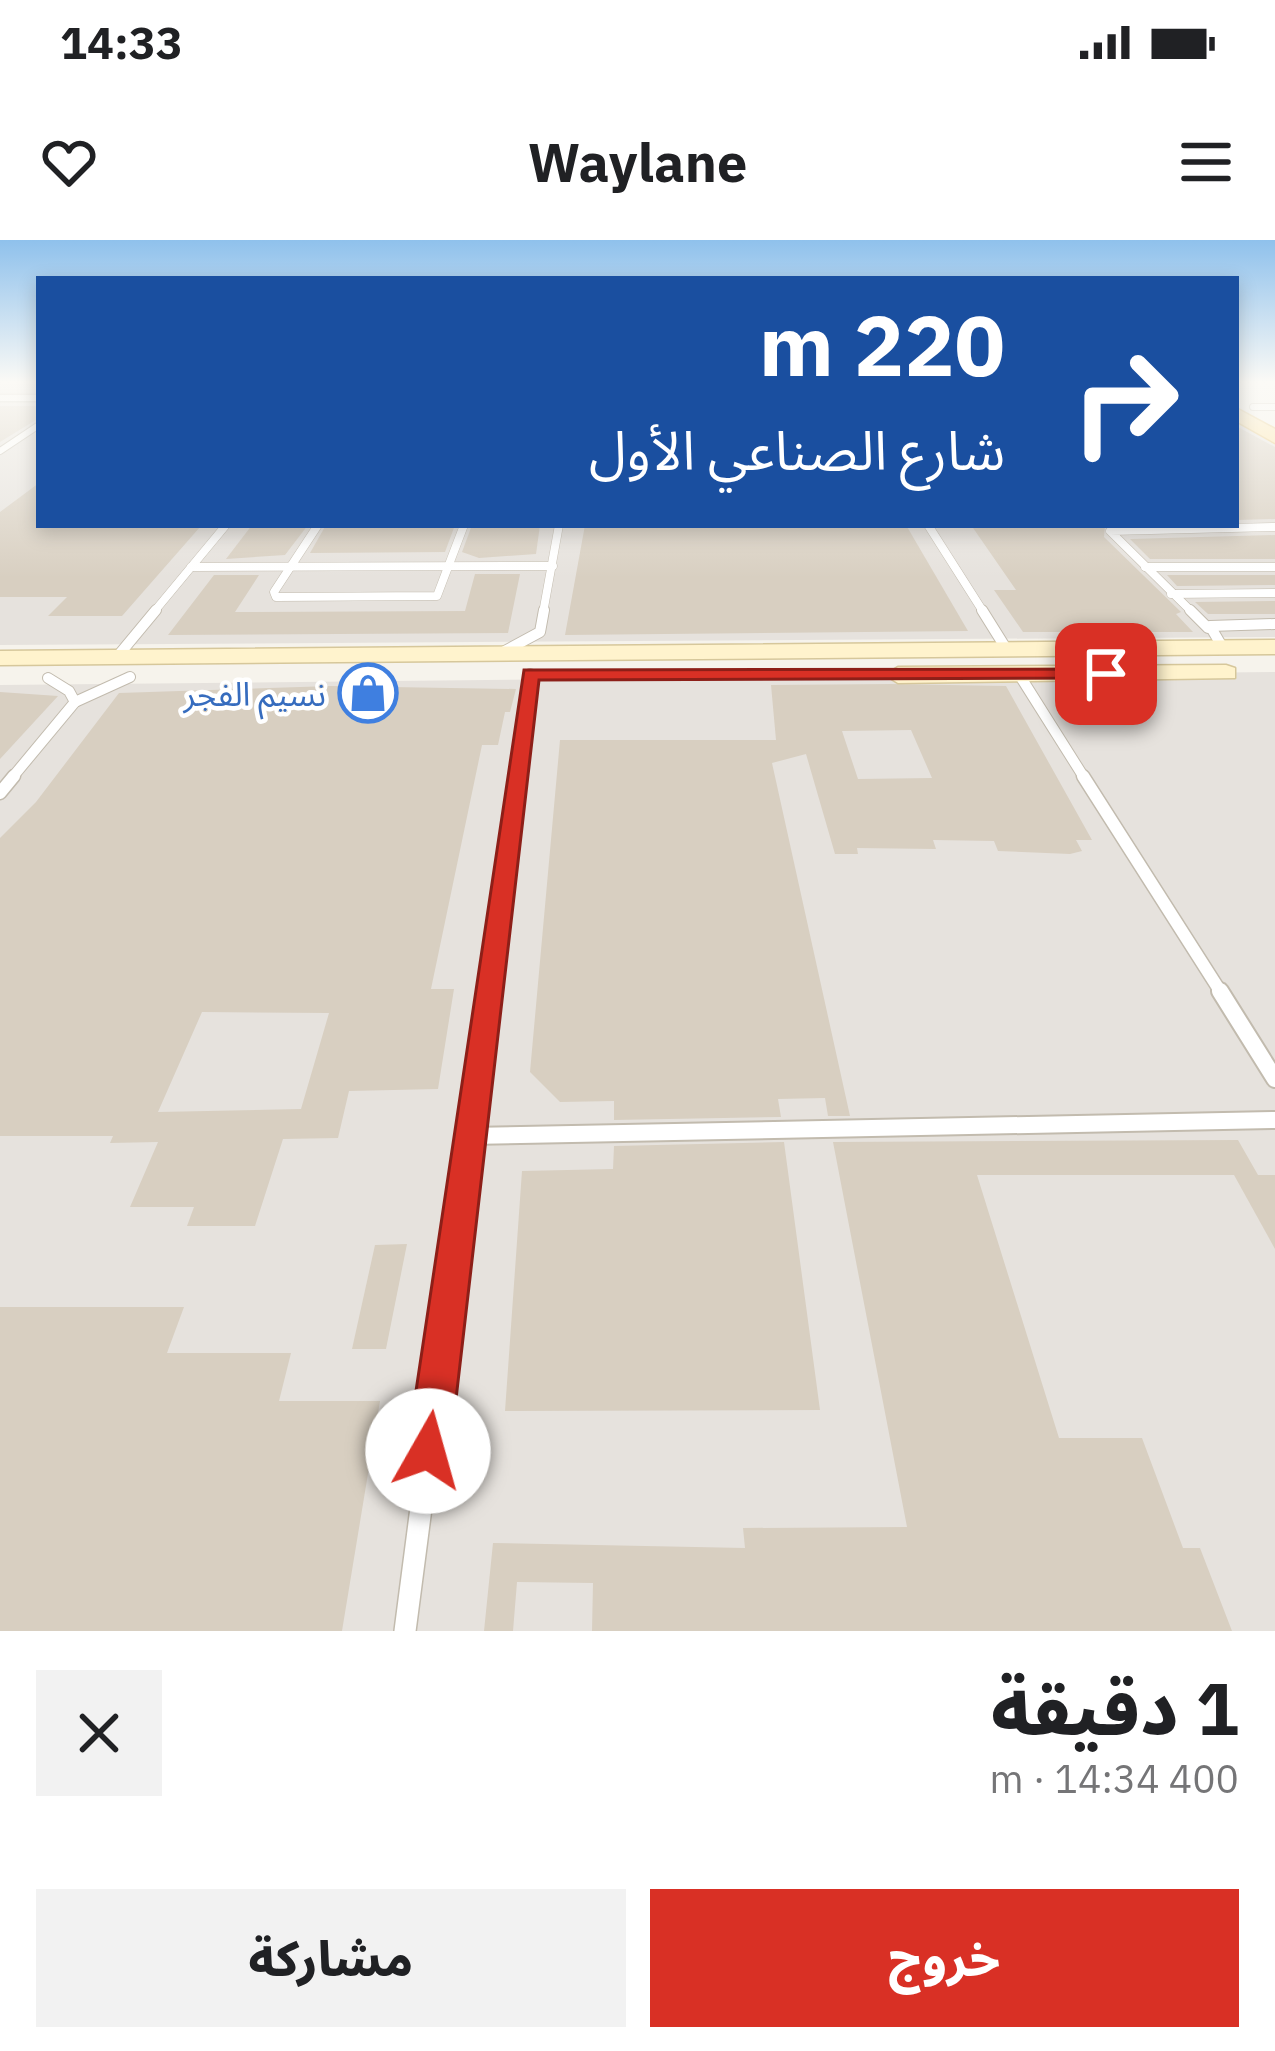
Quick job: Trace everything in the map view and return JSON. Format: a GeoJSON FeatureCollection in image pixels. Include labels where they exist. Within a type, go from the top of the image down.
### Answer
{"type":"FeatureCollection","features":[{"type":"Feature","properties":{"kind":"main road"},"geometry":{"type":"LineString","coordinates":[[0,678],[48,678],[124,667],[496,654],[1007,650],[1216,638],[1275,647]]}},
{"type":"Feature","properties":{"kind":"main road"},"geometry":{"type":"LineString","coordinates":[[0,658],[124,667],[530,674],[1275,672]]}},
{"type":"Feature","properties":{"kind":"lane"},"geometry":{"type":"LineString","coordinates":[[1239,528],[1275,527]]}},
{"type":"Feature","properties":{"kind":"lane"},"geometry":{"type":"LineString","coordinates":[[0,793],[74,702],[124,667],[191,567],[224,528]]}},
{"type":"Feature","properties":{"kind":"lane"},"geometry":{"type":"LineString","coordinates":[[316,528],[274,592],[276,597],[441,594],[463,528]]}},
{"type":"Feature","properties":{"kind":"lane"},"geometry":{"type":"LineString","coordinates":[[540,632],[559,528]]}},
{"type":"Feature","properties":{"kind":"lane"},"geometry":{"type":"LineString","coordinates":[[930,528],[1007,650]]}},
{"type":"Feature","properties":{"kind":"lane"},"geometry":{"type":"LineString","coordinates":[[1220,528],[1111,530],[1216,638],[1275,624]]}},
{"type":"Feature","properties":{"kind":"lane"},"geometry":{"type":"LineString","coordinates":[[191,567],[553,566]]}},
{"type":"Feature","properties":{"kind":"lane"},"geometry":{"type":"LineString","coordinates":[[1145,568],[1275,567]]}},
{"type":"Feature","properties":{"kind":"lane"},"geometry":{"type":"LineString","coordinates":[[1171,593],[1275,593]]}},
{"type":"Feature","properties":{"kind":"lane"},"geometry":{"type":"LineString","coordinates":[[540,632],[572,653]]}},
{"type":"Feature","properties":{"kind":"lane"},"geometry":{"type":"LineString","coordinates":[[496,654],[540,632]]}},
{"type":"Feature","properties":{"kind":"lane"},"geometry":{"type":"LineString","coordinates":[[405,1631],[530,674]]}},
{"type":"Feature","properties":{"kind":"lane"},"geometry":{"type":"LineString","coordinates":[[1020,676],[1275,1079]]}},
{"type":"Feature","properties":{"kind":"lane"},"geometry":{"type":"LineString","coordinates":[[48,678],[69,691],[74,702]]}},
{"type":"Feature","properties":{"kind":"lane"},"geometry":{"type":"LineString","coordinates":[[469,1136],[1275,1120]]}},
{"type":"Feature","properties":{"kind":"shaded area"},"geometry":{"type":"Polygon","coordinates":[[[0,448],[36,448],[36,528],[1239,528],[1239,448],[1275,448],[1275,637],[0,645],[0,448]]]}},
{"type":"Feature","properties":{"kind":"shaded area"},"geometry":{"type":"Polygon","coordinates":[[[1275,672],[1275,1631],[0,1631],[0,685],[1275,672]]]}},
{"type":"Feature","properties":{"kind":"building"},"geometry":{"type":"Polygon","coordinates":[[[1239,448],[1275,448],[1275,519],[1239,520],[1239,448]]]}},
{"type":"Feature","properties":{"kind":"building"},"geometry":{"type":"Polygon","coordinates":[[[36,485],[36,528],[199,528],[122,616],[48,616],[67,597],[0,597],[0,512],[36,485]]]}},
{"type":"Feature","properties":{"kind":"building"},"geometry":{"type":"Polygon","coordinates":[[[250,528],[306,528],[285,555],[226,559],[250,528]]]}},
{"type":"Feature","properties":{"kind":"building"},"geometry":{"type":"Polygon","coordinates":[[[324,528],[454,528],[445,552],[310,553],[324,528]]]}},
{"type":"Feature","properties":{"kind":"building"},"geometry":{"type":"Polygon","coordinates":[[[471,528],[540,528],[536,554],[479,558],[462,552],[471,528]]]}},
{"type":"Feature","properties":{"kind":"building"},"geometry":{"type":"Polygon","coordinates":[[[584,528],[908,528],[968,631],[565,635],[584,528]]]}},
{"type":"Feature","properties":{"kind":"building"},"geometry":{"type":"Polygon","coordinates":[[[973,528],[1105,528],[1104,537],[1181,612],[1176,614],[1193,632],[1023,632],[994,590],[1016,590],[973,528]]]}},
{"type":"Feature","properties":{"kind":"building"},"geometry":{"type":"Polygon","coordinates":[[[1275,535],[1275,559],[1150,559],[1130,539],[1275,535]]]}},
{"type":"Feature","properties":{"kind":"building"},"geometry":{"type":"Polygon","coordinates":[[[475,574],[520,574],[508,633],[168,635],[214,575],[259,575],[235,612],[465,611],[475,574]]]}},
{"type":"Feature","properties":{"kind":"building"},"geometry":{"type":"Polygon","coordinates":[[[1167,575],[1275,575],[1275,585],[1177,586],[1167,575]]]}},
{"type":"Feature","properties":{"kind":"building"},"geometry":{"type":"Polygon","coordinates":[[[1275,601],[1275,614],[1208,614],[1195,602],[1275,601]]]}},
{"type":"Feature","properties":{"kind":"building"},"geometry":{"type":"Polygon","coordinates":[[[771,685],[1006,686],[1092,840],[1076,840],[1082,851],[1070,854],[998,851],[994,841],[933,840],[936,849],[857,848],[858,854],[835,854],[806,754],[772,763],[850,1116],[828,1116],[825,1098],[778,1099],[781,1117],[614,1120],[614,1101],[560,1102],[530,1072],[560,740],[776,740],[771,685]],[[911,730],[842,731],[858,779],[932,778],[911,730]]]}},
{"type":"Feature","properties":{"kind":"building"},"geometry":{"type":"Polygon","coordinates":[[[331,686],[516,689],[498,745],[482,745],[431,989],[454,989],[438,1089],[349,1091],[338,1138],[283,1139],[255,1226],[187,1226],[194,1207],[130,1207],[158,1142],[110,1143],[113,1136],[0,1136],[0,838],[36,802],[119,693],[331,686]],[[202,1012],[158,1112],[301,1109],[329,1013],[202,1012]]]}},
{"type":"Feature","properties":{"kind":"building"},"geometry":{"type":"Polygon","coordinates":[[[0,692],[58,696],[0,759],[0,692]]]}},
{"type":"Feature","properties":{"kind":"building"},"geometry":{"type":"Polygon","coordinates":[[[1238,1140],[1258,1175],[977,1175],[1059,1438],[1142,1438],[1183,1548],[1200,1548],[1232,1631],[592,1631],[593,1583],[517,1582],[513,1631],[484,1631],[493,1543],[745,1548],[743,1528],[907,1527],[833,1142],[1238,1140]]]}},
{"type":"Feature","properties":{"kind":"building"},"geometry":{"type":"Polygon","coordinates":[[[784,1142],[820,1410],[505,1411],[522,1171],[613,1169],[614,1146],[784,1142]]]}},
{"type":"Feature","properties":{"kind":"building"},"geometry":{"type":"Polygon","coordinates":[[[1234,1175],[1275,1175],[1275,1249],[1234,1175]]]}},
{"type":"Feature","properties":{"kind":"building"},"geometry":{"type":"Polygon","coordinates":[[[407,1244],[386,1349],[352,1349],[375,1245],[407,1244]]]}},
{"type":"Feature","properties":{"kind":"building"},"geometry":{"type":"Polygon","coordinates":[[[0,1307],[184,1307],[167,1353],[291,1353],[279,1401],[380,1401],[342,1631],[0,1631],[0,1307]]]}},
{"type":"Feature","properties":{"kind":"place","name":"نسيم الفجر"},"geometry":{"type":"Point","coordinates":[368,693]}},
{"type":"Feature","properties":{"kind":"route"},"geometry":{"type":"LineString","coordinates":[[428,1451],[530,674],[1106,674]]}}]}
